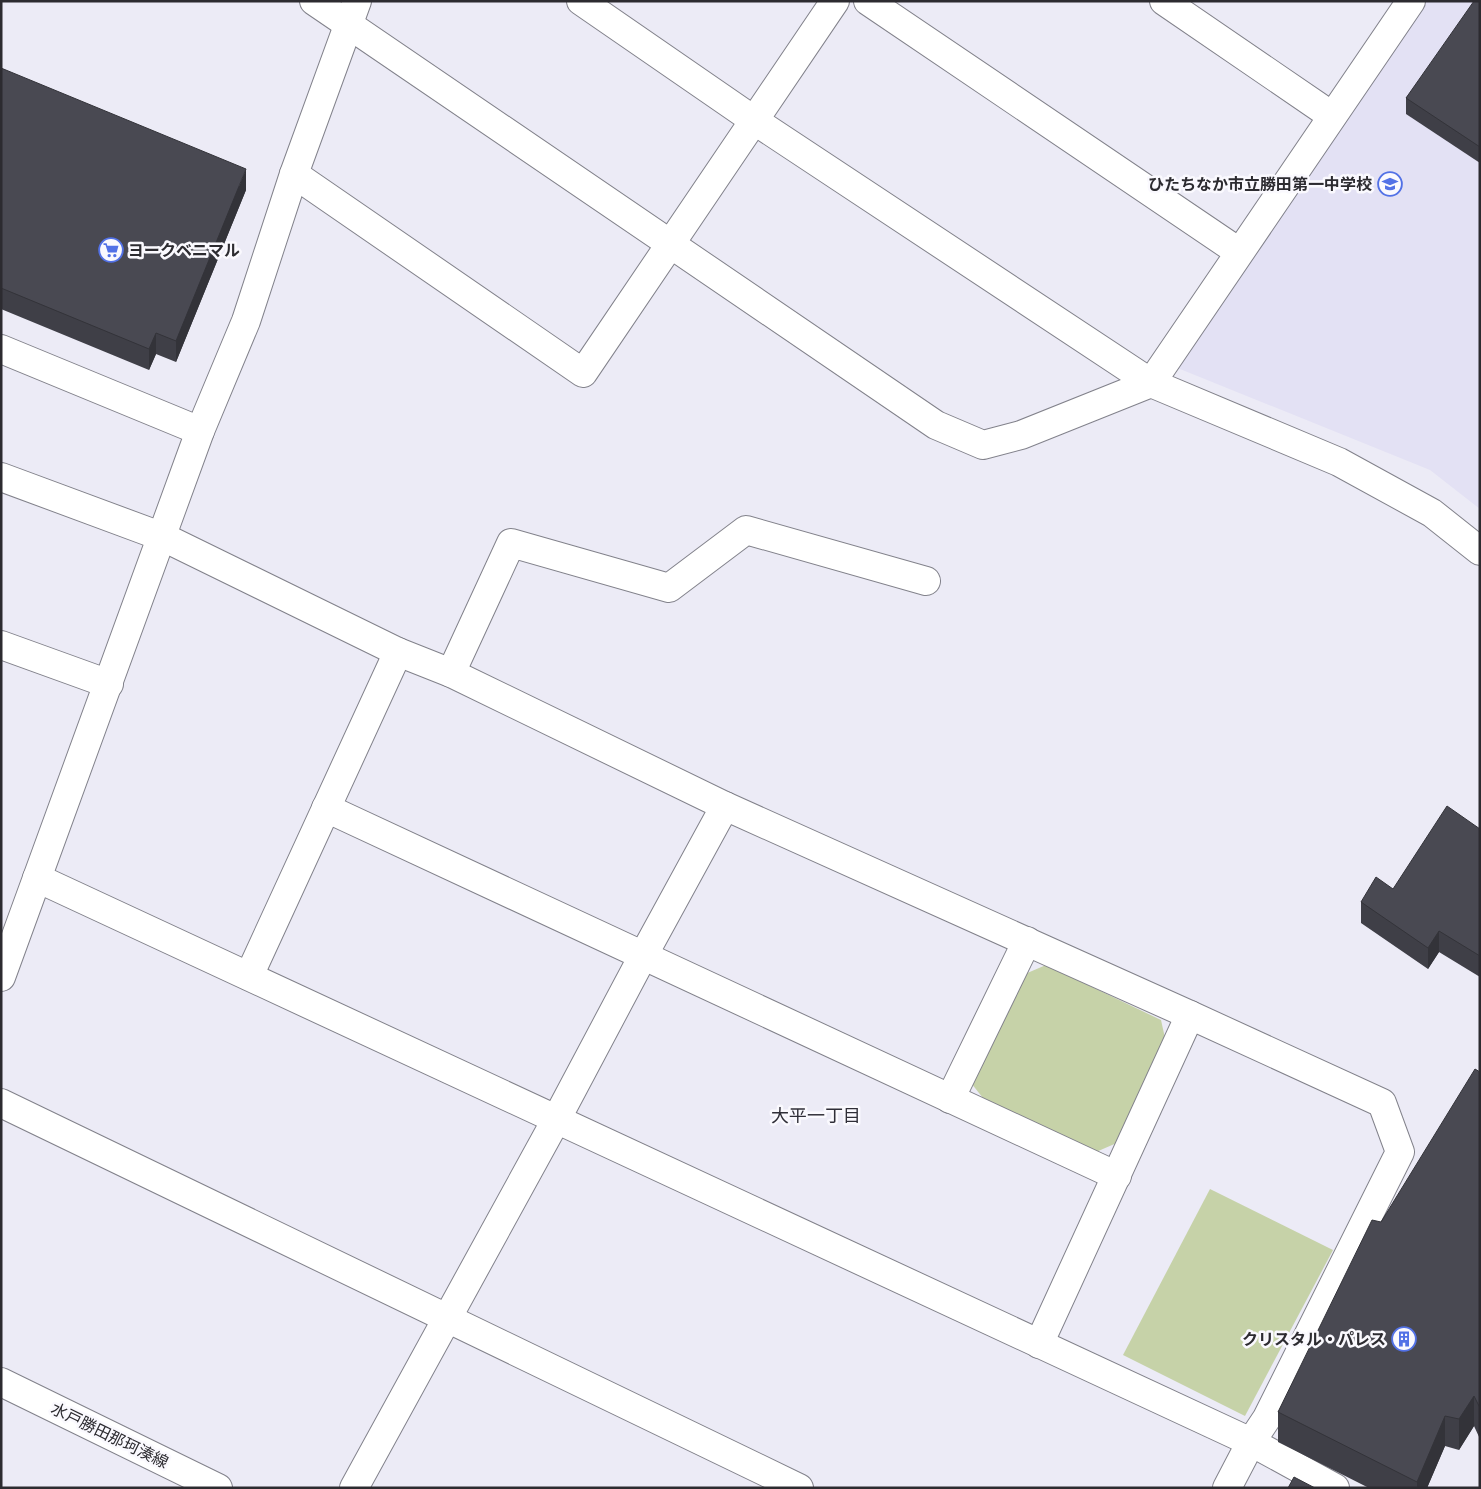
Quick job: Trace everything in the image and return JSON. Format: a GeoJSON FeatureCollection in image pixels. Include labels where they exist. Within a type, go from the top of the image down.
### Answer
{"type":"FeatureCollection","features":[{"type":"Feature","properties":{"kind":"street"},"geometry":{"type":"LineString","coordinates":[[314,1],[353,13],[669,245],[936,425],[983,445],[1021,435],[1151,383],[1411,1]]}},
{"type":"Feature","properties":{"kind":"street"},"geometry":{"type":"LineString","coordinates":[[581,1],[755,121],[1151,383],[1339,462],[1432,513],[1480,551]]}},
{"type":"Feature","properties":{"kind":"street"},"geometry":{"type":"LineString","coordinates":[[294,174],[583,373],[835,1]]}},
{"type":"Feature","properties":{"kind":"street"},"geometry":{"type":"LineString","coordinates":[[868,1],[1239,252]]}},
{"type":"Feature","properties":{"kind":"street"},"geometry":{"type":"LineString","coordinates":[[1164,1],[1332,116]]}},
{"type":"Feature","properties":{"kind":"street"},"geometry":{"type":"LineString","coordinates":[[1,977],[163,537],[200,431],[246,322],[294,174],[353,13]]}},
{"type":"Feature","properties":{"kind":"street"},"geometry":{"type":"LineString","coordinates":[[1,348],[200,431]]}},
{"type":"Feature","properties":{"kind":"street"},"geometry":{"type":"LineString","coordinates":[[1,476],[163,537],[398,652],[451,674],[726,806],[1382,1103],[1400,1152],[1267,1418],[1251,1442],[1227,1488]]}},
{"type":"Feature","properties":{"kind":"street"},"geometry":{"type":"LineString","coordinates":[[451,674],[511,544],[669,588],[746,530],[926,581]]}},
{"type":"Feature","properties":{"kind":"street"},"geometry":{"type":"LineString","coordinates":[[1,645],[109,684]]}},
{"type":"Feature","properties":{"kind":"street"},"geometry":{"type":"LineString","coordinates":[[249,976],[398,652]]}},
{"type":"Feature","properties":{"kind":"street"},"geometry":{"type":"LineString","coordinates":[[354,1488],[726,806]]}},
{"type":"Feature","properties":{"kind":"street"},"geometry":{"type":"LineString","coordinates":[[326,808],[1117,1176]]}},
{"type":"Feature","properties":{"kind":"street"},"geometry":{"type":"LineString","coordinates":[[37,878],[1251,1442],[1335,1488]]}},
{"type":"Feature","properties":{"kind":"street"},"geometry":{"type":"LineString","coordinates":[[950,1099],[1027,941]]}},
{"type":"Feature","properties":{"kind":"street"},"geometry":{"type":"LineString","coordinates":[[1039,1344],[1190,1015]]}},
{"type":"Feature","properties":{"kind":"street"},"geometry":{"type":"LineString","coordinates":[[1,1103],[799,1488]]}},
{"type":"Feature","properties":{"kind":"street","name":"水戸勝田那珂湊線"},"geometry":{"type":"LineString","coordinates":[[1,1382],[218,1488]]}},
{"type":"Feature","properties":{"kind":"shaded area","name":"ひたちなか市立勝田第一中学校"},"geometry":{"type":"Polygon","coordinates":[[[1426,1],[1480,1],[1480,509],[1430,470],[1175,367],[1426,1]]]}},
{"type":"Feature","properties":{"kind":"green space"},"geometry":{"type":"Polygon","coordinates":[[[1046,965],[1161,1020],[1165,1038],[1119,1142],[1096,1152],[983,1098],[971,1083],[1025,974],[1046,965]]]}},
{"type":"Feature","properties":{"kind":"green space"},"geometry":{"type":"Polygon","coordinates":[[[1210,1189],[1333,1250],[1245,1416],[1123,1355],[1210,1189]]]}},
{"type":"Feature","properties":{"kind":"building"},"geometry":{"type":"Polygon","coordinates":[[[1474,1],[1480,1],[1480,147],[1406,98],[1474,1]]]}},
{"type":"Feature","properties":{"kind":"building","name":"ヨークベニマル"},"geometry":{"type":"Polygon","coordinates":[[[1,68],[246,169],[176,341],[156,333],[149,349],[1,288],[1,68]]]}},
{"type":"Feature","properties":{"kind":"building"},"geometry":{"type":"Polygon","coordinates":[[[1447,806],[1480,829],[1480,956],[1439,931],[1428,948],[1361,902],[1376,877],[1393,889],[1447,806]]]}},
{"type":"Feature","properties":{"kind":"building","name":"クリスタル・パレス"},"geometry":{"type":"Polygon","coordinates":[[[1475,1069],[1480,1072],[1480,1408],[1474,1396],[1459,1419],[1445,1416],[1417,1482],[1278,1412],[1372,1220],[1381,1222],[1475,1069]]]}},
{"type":"Feature","properties":{"kind":"building"},"geometry":{"type":"Polygon","coordinates":[[[1294,1477],[1315,1488],[1288,1488],[1294,1477]]]}},
{"type":"Feature","properties":{"kind":"place","name":"ひたちなか市立勝田第一中学校"},"geometry":{"type":"Point","coordinates":[1390,184]}},
{"type":"Feature","properties":{"kind":"place","name":"ヨークベニマル"},"geometry":{"type":"Point","coordinates":[111,250]}},
{"type":"Feature","properties":{"kind":"place","name":"クリスタル・パレス"},"geometry":{"type":"Point","coordinates":[1404,1339]}},
{"type":"Feature","properties":{"kind":"district","name":"大平一丁目"},"geometry":{"type":"Point","coordinates":[816,1116]}}]}
